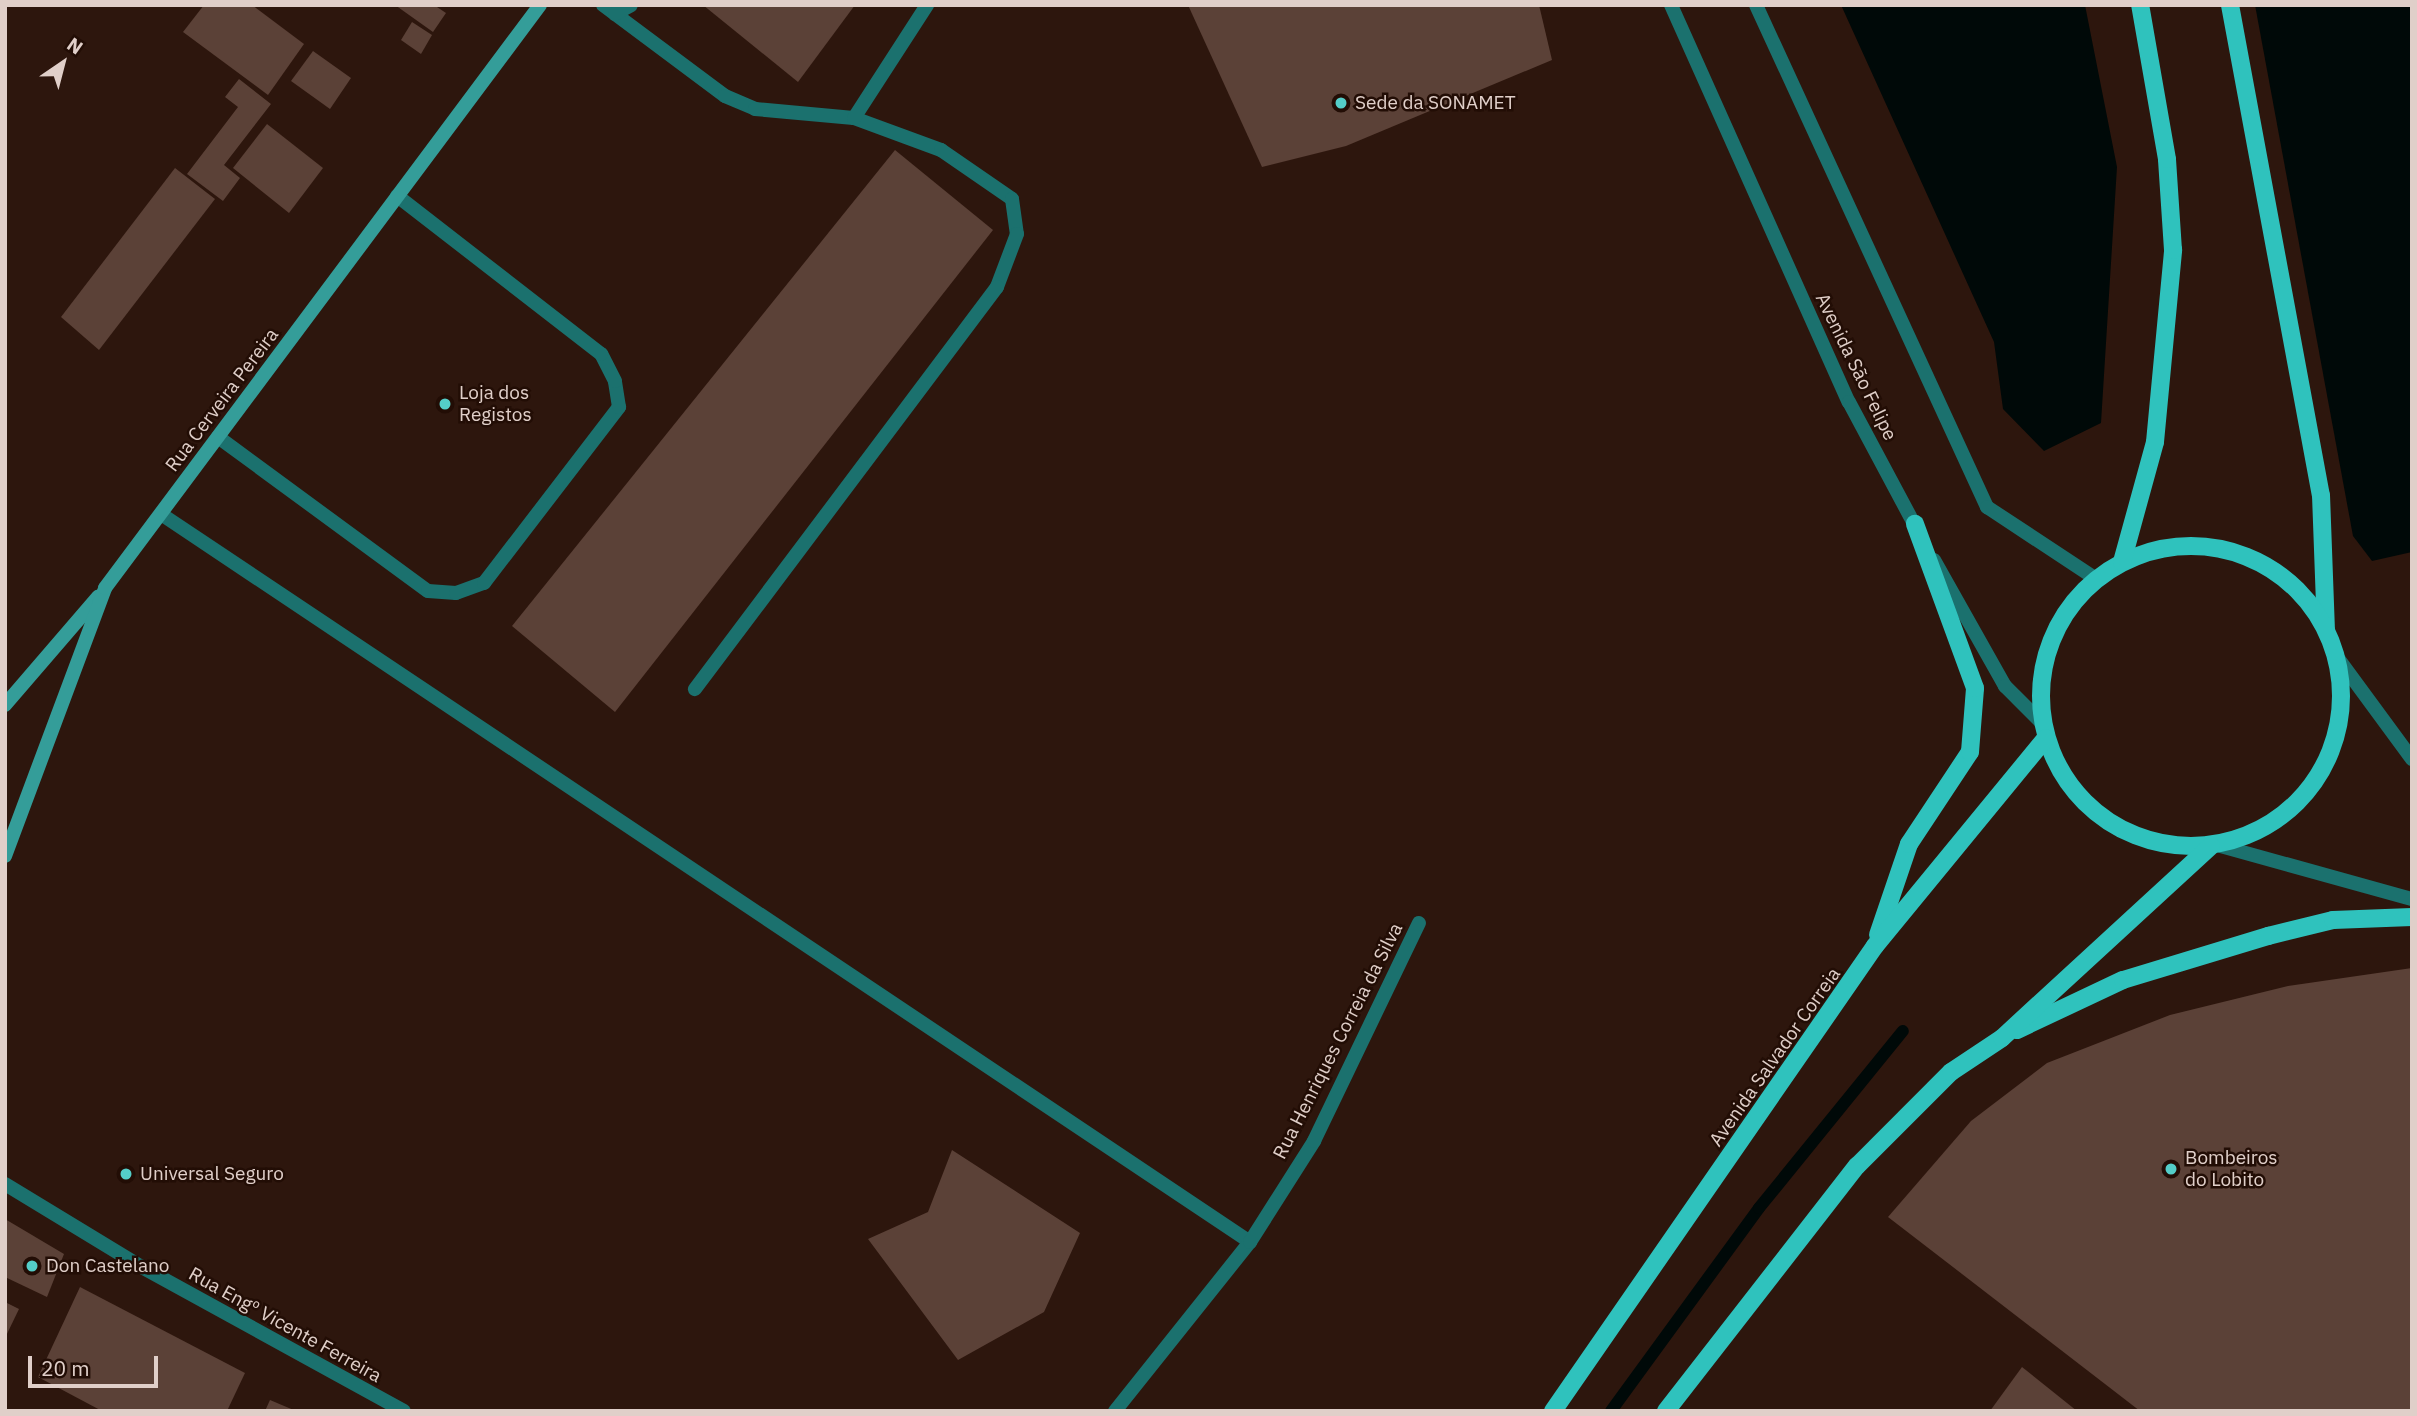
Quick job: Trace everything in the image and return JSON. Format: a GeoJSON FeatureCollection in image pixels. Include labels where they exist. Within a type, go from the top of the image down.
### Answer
{"type":"FeatureCollection","features":[{"type":"Feature","properties":{"kind":"main road","name":"Rua Cerveira Pereira"},"geometry":{"type":"LineString","coordinates":[[5,856],[105,588],[540,5]]}},
{"type":"Feature","properties":{"kind":"main road"},"geometry":{"type":"LineString","coordinates":[[2122,562],[2155,442],[2173,250],[2167,159],[2140,5]]}},
{"type":"Feature","properties":{"kind":"main road"},"geometry":{"type":"LineString","coordinates":[[2230,5],[2320,495],[2326,629]]}},
{"type":"Feature","properties":{"kind":"main road"},"geometry":{"type":"LineString","coordinates":[[1875,946],[1909,844],[1970,752],[1975,688],[1914,524]]}},
{"type":"Feature","properties":{"kind":"main road"},"geometry":{"type":"LineString","coordinates":[[1666,1411],[1857,1166],[1951,1072],[2001,1038],[2214,846],[2269,826],[2292,810],[2326,766],[2341,713],[2337,657],[2326,629],[2289,582],[2237,553],[2179,546],[2122,562],[2096,579],[2076,597],[2049,643],[2042,670],[2044,731],[2070,785],[2109,822],[2158,843],[2214,846]]}},
{"type":"Feature","properties":{"kind":"main road"},"geometry":{"type":"LineString","coordinates":[[5,705],[105,588]]}},
{"type":"Feature","properties":{"kind":"main road","name":"Avenida Salvador Correia"},"geometry":{"type":"LineString","coordinates":[[1553,1411],[1875,946],[2044,731]]}},
{"type":"Feature","properties":{"kind":"main road"},"geometry":{"type":"LineString","coordinates":[[2001,1038],[2123,980],[2268,936],[2333,920],[2412,916]]}},
{"type":"Feature","properties":{"kind":"street"},"geometry":{"type":"LineString","coordinates":[[609,9],[631,5]]}},
{"type":"Feature","properties":{"kind":"street"},"geometry":{"type":"LineString","coordinates":[[854,118],[928,5]]}},
{"type":"Feature","properties":{"kind":"street","name":"Avenida São Felipe"},"geometry":{"type":"LineString","coordinates":[[1671,5],[1849,402],[2005,686],[2044,731]]}},
{"type":"Feature","properties":{"kind":"street"},"geometry":{"type":"LineString","coordinates":[[1756,5],[1987,507],[2096,579]]}},
{"type":"Feature","properties":{"kind":"street"},"geometry":{"type":"LineString","coordinates":[[609,9],[725,96],[745,105],[854,118],[941,150],[1012,199],[1017,234],[997,287],[695,690]]}},
{"type":"Feature","properties":{"kind":"street"},"geometry":{"type":"LineString","coordinates":[[218,437],[428,591],[456,593],[484,583],[619,408],[615,381],[601,354],[397,196]]}},
{"type":"Feature","properties":{"kind":"street"},"geometry":{"type":"LineString","coordinates":[[161,514],[1250,1242]]}},
{"type":"Feature","properties":{"kind":"street"},"geometry":{"type":"LineString","coordinates":[[2337,657],[2412,759]]}},
{"type":"Feature","properties":{"kind":"street"},"geometry":{"type":"LineString","coordinates":[[2214,846],[2412,899]]}},
{"type":"Feature","properties":{"kind":"street","name":"Rua Henriques Correia da Silva"},"geometry":{"type":"LineString","coordinates":[[1115,1411],[1250,1242],[1314,1141],[1419,923]]}},
{"type":"Feature","properties":{"kind":"street","name":"Rua Engº Vicente Ferreira"},"geometry":{"type":"LineString","coordinates":[[5,1184],[139,1266],[404,1411]]}},
{"type":"Feature","properties":{"kind":"shaded area"},"geometry":{"type":"Polygon","coordinates":[[[1841,5],[2085,5],[2117,167],[2101,423],[2044,451],[2003,409],[1994,342],[1841,5]]]}},
{"type":"Feature","properties":{"kind":"shaded area"},"geometry":{"type":"Polygon","coordinates":[[[2255,5],[2412,5],[2412,552],[2372,561],[2353,536],[2255,5]]]}},
{"type":"Feature","properties":{"kind":"building"},"geometry":{"type":"Polygon","coordinates":[[[204,5],[252,5],[304,44],[268,95],[183,32],[204,5]]]}},
{"type":"Feature","properties":{"kind":"building"},"geometry":{"type":"Polygon","coordinates":[[[395,5],[434,5],[446,13],[433,32],[395,5]]]}},
{"type":"Feature","properties":{"kind":"building"},"geometry":{"type":"Polygon","coordinates":[[[703,5],[855,5],[798,82],[703,5]]]}},
{"type":"Feature","properties":{"kind":"building","name":"Sede da SONAMET"},"geometry":{"type":"Polygon","coordinates":[[[1188,5],[1539,5],[1552,60],[1346,146],[1262,167],[1188,5]]]}},
{"type":"Feature","properties":{"kind":"building"},"geometry":{"type":"Polygon","coordinates":[[[412,22],[432,35],[421,54],[401,40],[412,22]]]}},
{"type":"Feature","properties":{"kind":"building"},"geometry":{"type":"Polygon","coordinates":[[[313,51],[351,78],[330,109],[291,81],[313,51]]]}},
{"type":"Feature","properties":{"kind":"building"},"geometry":{"type":"Polygon","coordinates":[[[239,79],[271,104],[224,165],[240,178],[223,201],[187,174],[238,107],[225,97],[239,79]]]}},
{"type":"Feature","properties":{"kind":"building"},"geometry":{"type":"Polygon","coordinates":[[[267,124],[323,168],[289,213],[233,168],[267,124]]]}},
{"type":"Feature","properties":{"kind":"building"},"geometry":{"type":"Polygon","coordinates":[[[895,150],[993,230],[615,712],[512,626],[895,150]]]}},
{"type":"Feature","properties":{"kind":"building"},"geometry":{"type":"Polygon","coordinates":[[[175,168],[215,199],[99,350],[61,317],[175,168]]]}},
{"type":"Feature","properties":{"kind":"building","name":"Bombeiros do Lobito"},"geometry":{"type":"Polygon","coordinates":[[[2412,968],[2412,1411],[2140,1411],[1888,1217],[1971,1121],[2047,1063],[2170,1015],[2288,986],[2412,968]]]}},
{"type":"Feature","properties":{"kind":"building"},"geometry":{"type":"Polygon","coordinates":[[[952,1150],[1080,1233],[1044,1312],[958,1360],[868,1239],[928,1212],[952,1150]]]}},
{"type":"Feature","properties":{"kind":"building","name":"Don Castelano"},"geometry":{"type":"Polygon","coordinates":[[[5,1219],[64,1254],[47,1297],[5,1277],[5,1219]]]}},
{"type":"Feature","properties":{"kind":"building"},"geometry":{"type":"Polygon","coordinates":[[[80,1287],[245,1373],[227,1411],[102,1411],[38,1377],[80,1287]]]}},
{"type":"Feature","properties":{"kind":"building"},"geometry":{"type":"Polygon","coordinates":[[[5,1302],[19,1309],[5,1338],[5,1302]]]}},
{"type":"Feature","properties":{"kind":"building"},"geometry":{"type":"Polygon","coordinates":[[[2022,1367],[2077,1411],[1990,1411],[2022,1367]]]}},
{"type":"Feature","properties":{"kind":"building"},"geometry":{"type":"Polygon","coordinates":[[[270,1400],[296,1411],[265,1411],[270,1400]]]}},
{"type":"Feature","properties":{"kind":"waterway"},"geometry":{"type":"LineString","coordinates":[[1611,1411],[1759,1208],[1903,1031]]}},
{"type":"Feature","properties":{"kind":"place","name":"Sede da SONAMET"},"geometry":{"type":"Point","coordinates":[1341,103]}},
{"type":"Feature","properties":{"kind":"place","name":"Loja dos Registos"},"geometry":{"type":"Point","coordinates":[445,404]}},
{"type":"Feature","properties":{"kind":"place","name":"Bombeiros do Lobito"},"geometry":{"type":"Point","coordinates":[2171,1169]}},
{"type":"Feature","properties":{"kind":"place","name":"Universal Seguro"},"geometry":{"type":"Point","coordinates":[126,1174]}},
{"type":"Feature","properties":{"kind":"place","name":"Don Castelano"},"geometry":{"type":"Point","coordinates":[32,1266]}}]}
